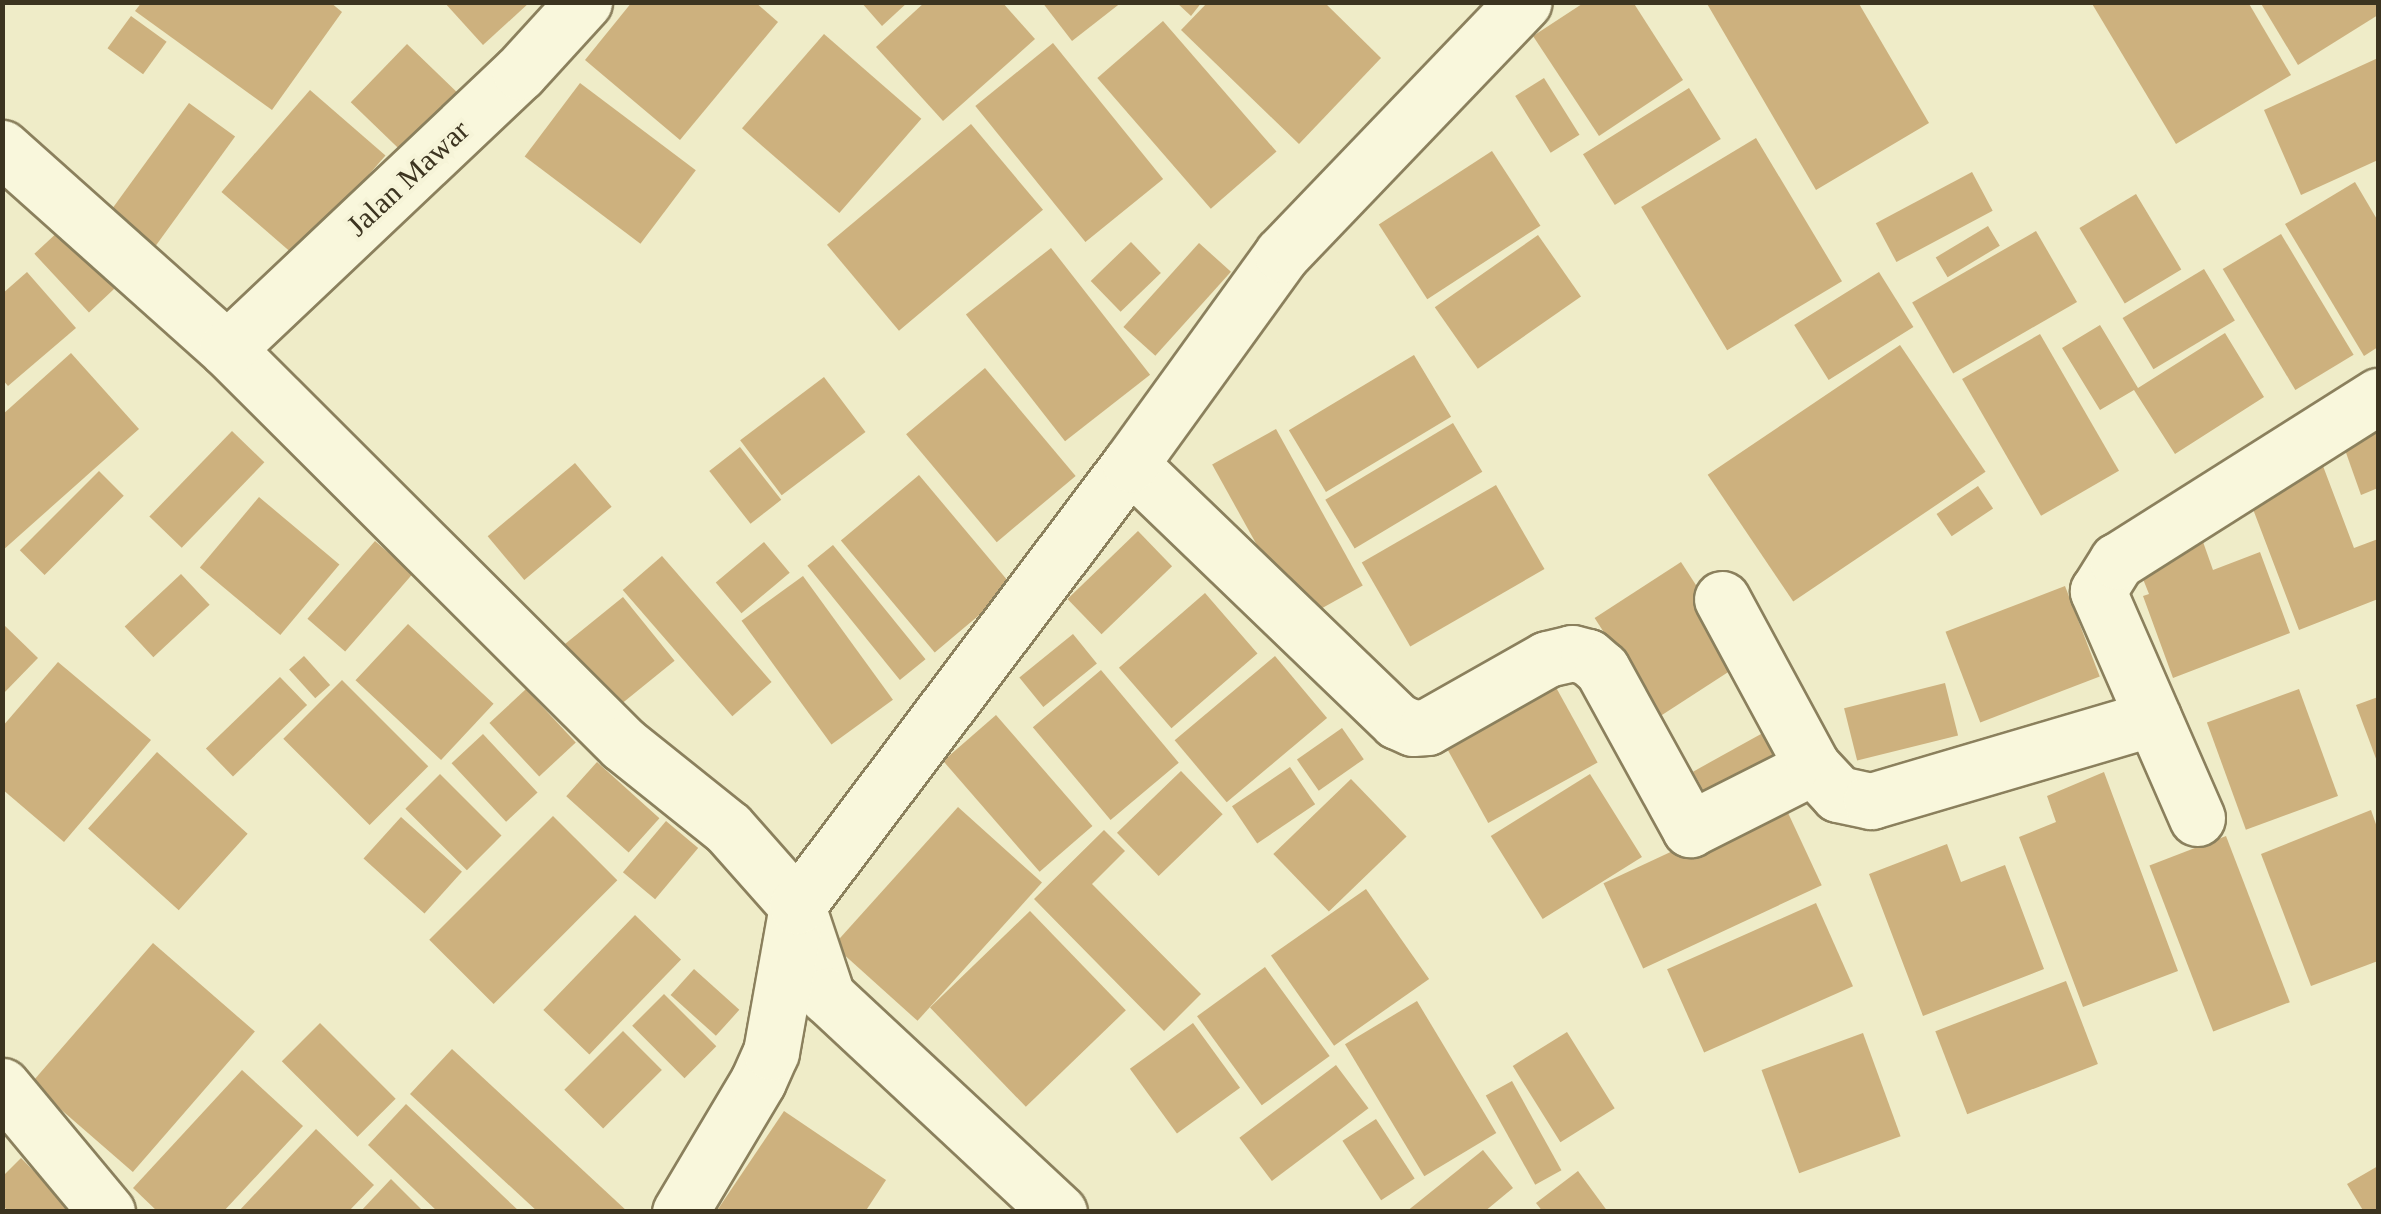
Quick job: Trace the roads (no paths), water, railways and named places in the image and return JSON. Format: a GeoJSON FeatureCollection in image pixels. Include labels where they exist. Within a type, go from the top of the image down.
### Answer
{"type":"FeatureCollection","features":[{"type":"Feature","properties":{"kind":"street","name":"Jalan Mawar"},"geometry":{"type":"LineString","coordinates":[[227,349],[520,72],[584,2]]}},
{"type":"Feature","properties":{"kind":"street"},"geometry":{"type":"LineString","coordinates":[[680,1212],[758,1082],[771,1052],[797,906],[1130,464],[1282,254],[1524,2]]}},
{"type":"Feature","properties":{"kind":"street"},"geometry":{"type":"LineString","coordinates":[[2,148],[227,349],[623,744],[728,828],[797,906],[828,996],[1059,1212]]}},
{"type":"Feature","properties":{"kind":"street"},"geometry":{"type":"LineString","coordinates":[[2197,818],[2098,590],[2118,561],[2378,396]]}},
{"type":"Feature","properties":{"kind":"street"},"geometry":{"type":"LineString","coordinates":[[1130,464],[1397,721],[1428,727],[1547,659],[1572,654],[1588,657],[1602,669],[1690,829],[1813,767]]}},
{"type":"Feature","properties":{"kind":"street"},"geometry":{"type":"LineString","coordinates":[[1722,598],[1813,767],[1838,794],[1871,801],[2154,718]]}},
{"type":"Feature","properties":{"kind":"street"},"geometry":{"type":"LineString","coordinates":[[2,1086],[108,1212]]}}]}
